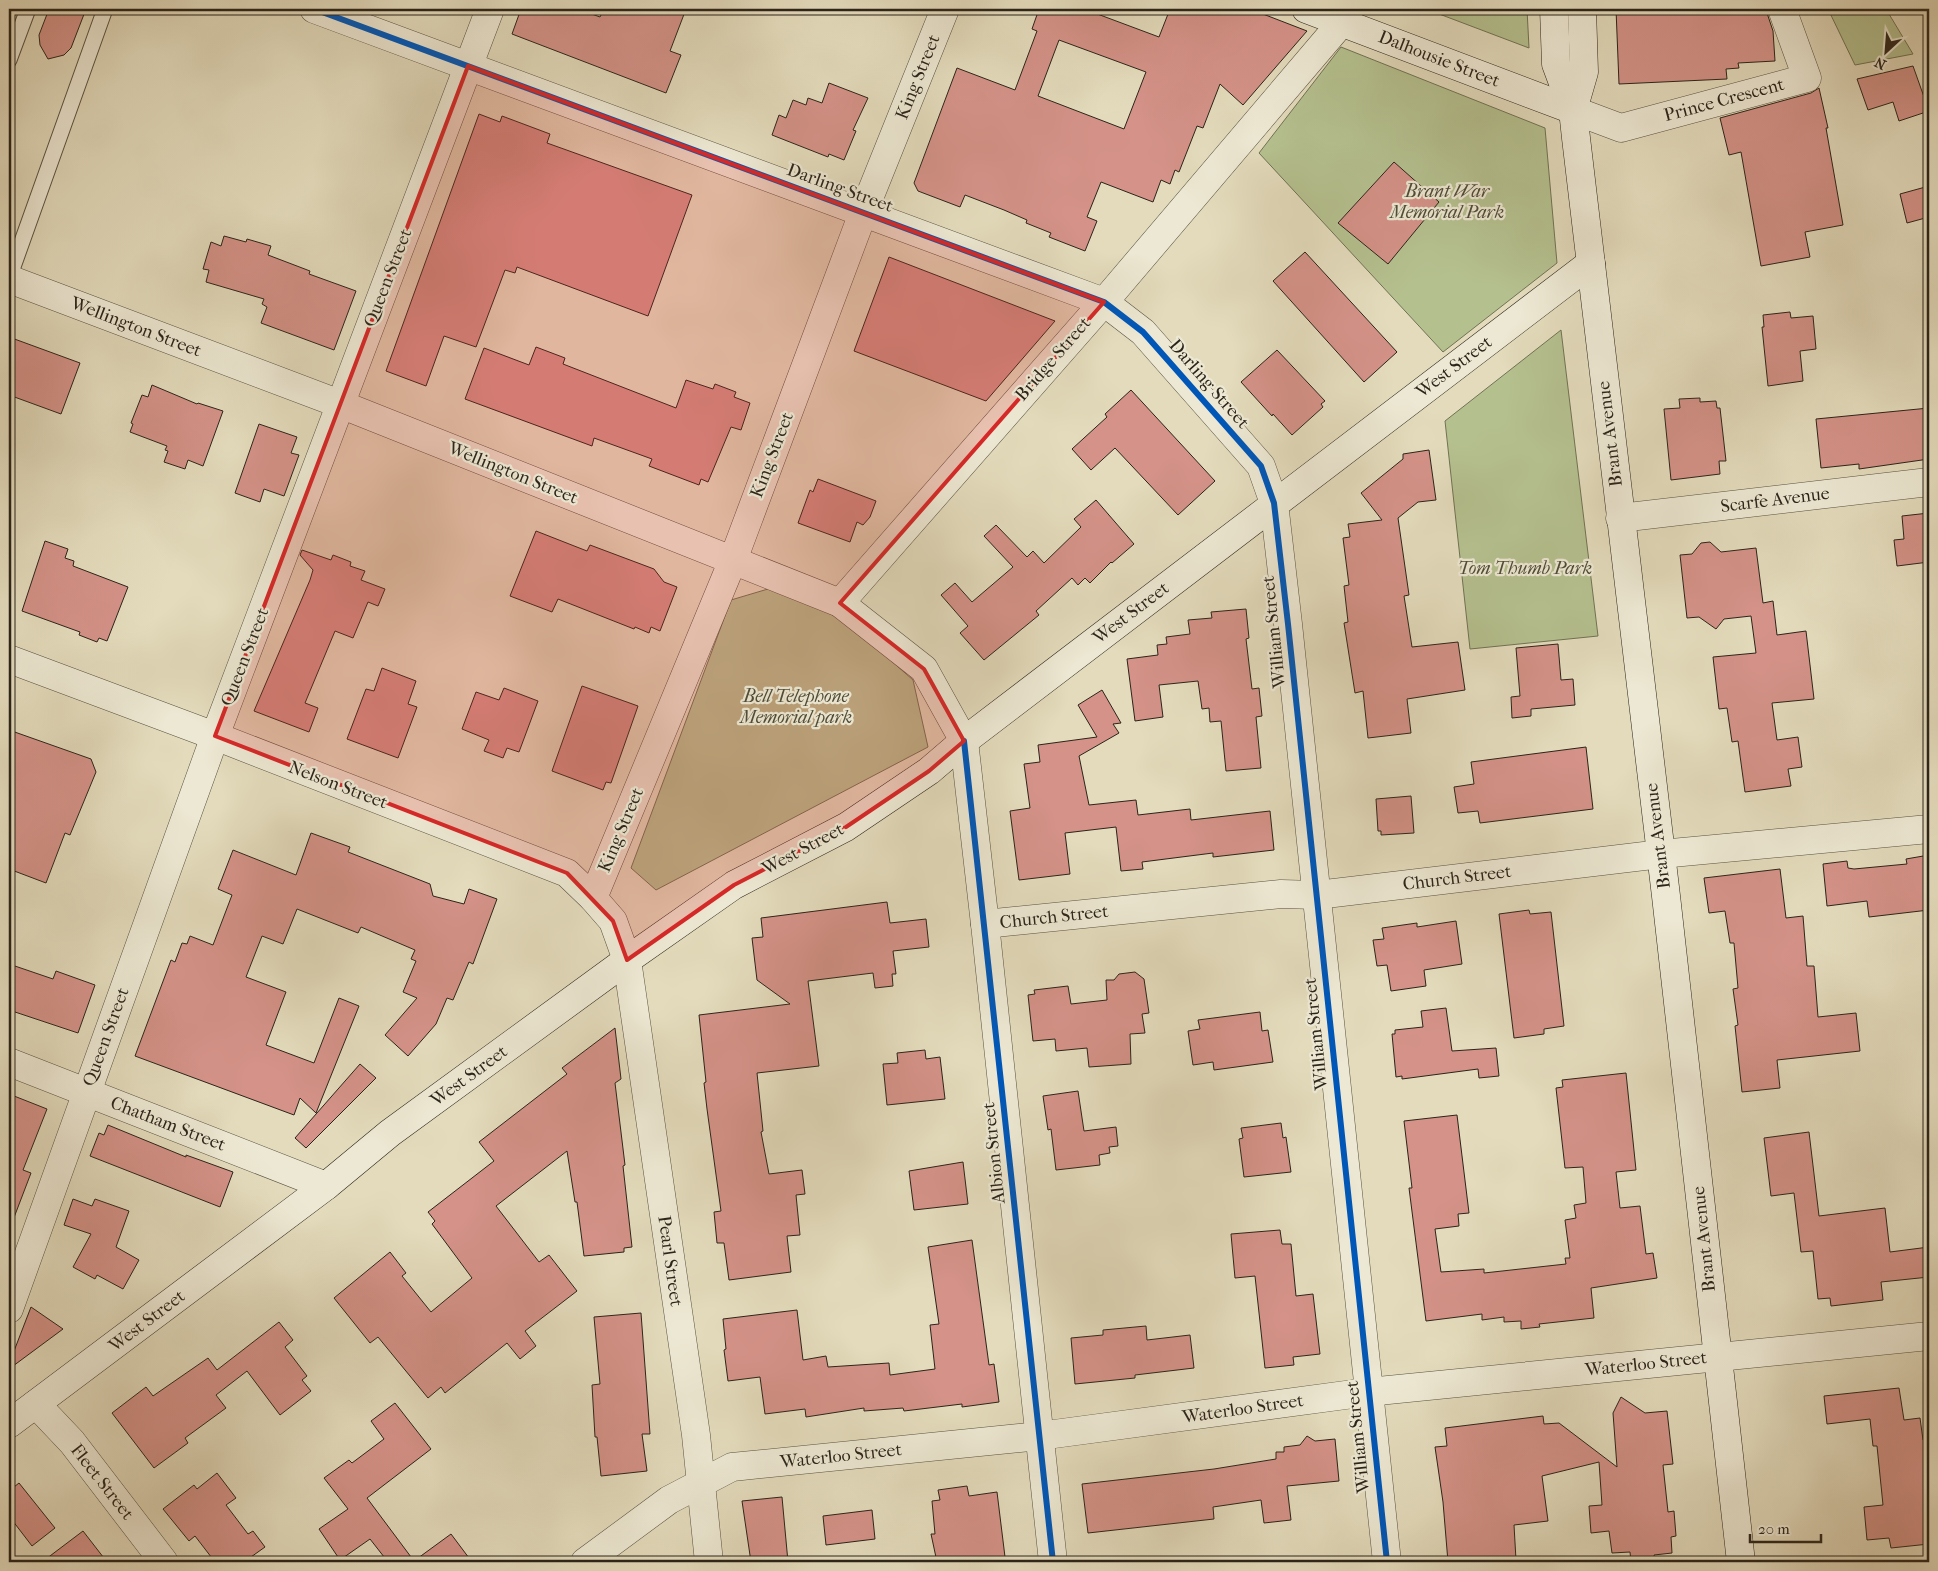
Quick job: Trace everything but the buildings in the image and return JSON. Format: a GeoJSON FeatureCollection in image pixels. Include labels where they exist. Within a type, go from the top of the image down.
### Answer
{"type":"FeatureCollection","features":[{"type":"Feature","properties":{"kind":"street","name":"Darling Street"},"geometry":{"type":"LineString","coordinates":[[314,9],[1104,302],[1143,332],[1261,466],[1274,503]]}},
{"type":"Feature","properties":{"kind":"street","name":"Queen Street"},"geometry":{"type":"LineString","coordinates":[[9,1308],[215,736],[490,9]]}},
{"type":"Feature","properties":{"kind":"street","name":"King Street"},"geometry":{"type":"LineString","coordinates":[[593,898],[733,560],[863,213],[946,9]]}},
{"type":"Feature","properties":{"kind":"street","name":"Dalhousie Street"},"geometry":{"type":"LineString","coordinates":[[1306,9],[1572,110]]}},
{"type":"Feature","properties":{"kind":"street","name":"Brant Avenue"},"geometry":{"type":"LineString","coordinates":[[1554,9],[1556,64],[1572,110],[1591,263],[1661,854],[1741,1562]]}},
{"type":"Feature","properties":{"kind":"street","name":"Brant Avenue"},"geometry":{"type":"LineString","coordinates":[[1572,110],[1584,72],[1582,9]]}},
{"type":"Feature","properties":{"kind":"street","name":"Prince Crescent"},"geometry":{"type":"LineString","coordinates":[[1572,110],[1621,128],[1807,78],[1782,9]]}},
{"type":"Feature","properties":{"kind":"street","name":"Bridge Street"},"geometry":{"type":"LineString","coordinates":[[840,603],[1104,302],[1342,22]]}},
{"type":"Feature","properties":{"kind":"street","name":"West Street"},"geometry":{"type":"LineString","coordinates":[[9,1424],[326,1186],[390,1133],[627,960],[734,885],[846,827],[929,772],[964,741],[1591,263]]}},
{"type":"Feature","properties":{"kind":"street","name":"Wellington Street"},"geometry":{"type":"LineString","coordinates":[[9,278],[340,404],[840,603],[924,669],[964,741]]}},
{"type":"Feature","properties":{"kind":"street","name":"Scarfe Avenue"},"geometry":{"type":"LineString","coordinates":[[1620,518],[1929,482]]}},
{"type":"Feature","properties":{"kind":"street","name":"William Street"},"geometry":{"type":"LineString","coordinates":[[1274,503],[1387,1562]]}},
{"type":"Feature","properties":{"kind":"street","name":"Nelson Street"},"geometry":{"type":"LineString","coordinates":[[9,658],[215,736],[567,874],[593,898],[613,921],[627,960]]}},
{"type":"Feature","properties":{"kind":"street","name":"Albion Street"},"geometry":{"type":"LineString","coordinates":[[964,741],[1053,1562]]}},
{"type":"Feature","properties":{"kind":"street","name":"Church Street"},"geometry":{"type":"LineString","coordinates":[[985,924],[1281,894],[1317,894],[1661,854],[1929,829]]}},
{"type":"Feature","properties":{"kind":"street","name":"Pearl Street"},"geometry":{"type":"LineString","coordinates":[[627,960],[696,1435],[709,1562]]}},
{"type":"Feature","properties":{"kind":"street","name":"Chatham Street"},"geometry":{"type":"LineString","coordinates":[[9,1062],[326,1186]]}},
{"type":"Feature","properties":{"kind":"street","name":"Waterloo Street"},"geometry":{"type":"LineString","coordinates":[[585,1562],[668,1500],[732,1467],[1039,1436],[1368,1392],[1929,1336]]}},
{"type":"Feature","properties":{"kind":"street","name":"Fleet Street"},"geometry":{"type":"LineString","coordinates":[[36,1404],[72,1442],[164,1562]]}},
{"type":"Feature","properties":{"kind":"lane"},"geometry":{"type":"LineString","coordinates":[[9,60],[28,9]]}},
{"type":"Feature","properties":{"kind":"lane"},"geometry":{"type":"LineString","coordinates":[[9,278],[104,9]]}},
{"type":"Feature","properties":{"kind":"highlighted area"},"geometry":{"type":"Polygon","coordinates":[[[468,66],[1104,302],[840,603],[924,669],[964,741],[929,771],[846,827],[734,885],[627,960],[613,921],[567,873],[215,736],[468,66]]]}},
{"type":"Feature","properties":{"kind":"green space"},"geometry":{"type":"Polygon","coordinates":[[[1426,9],[1527,9],[1529,48],[1426,9]]]}},
{"type":"Feature","properties":{"kind":"green space"},"geometry":{"type":"Polygon","coordinates":[[[1828,9],[1886,9],[1913,54],[1855,65],[1828,9]]]}},
{"type":"Feature","properties":{"kind":"green space","name":"Brant War Memorial Park"},"geometry":{"type":"Polygon","coordinates":[[[1341,47],[1545,128],[1557,263],[1443,352],[1259,153],[1341,47]]]}},
{"type":"Feature","properties":{"kind":"green space","name":"Tom Thumb Park"},"geometry":{"type":"Polygon","coordinates":[[[1561,330],[1598,636],[1470,649],[1445,421],[1561,330]]]}},
{"type":"Feature","properties":{"kind":"green space","name":"Bell Telephone Memorial park"},"geometry":{"type":"Polygon","coordinates":[[[778,586],[838,614],[913,680],[928,747],[656,890],[631,868],[731,600],[778,586]]]}},
{"type":"Feature","properties":{"kind":"cycle path"},"geometry":{"type":"LineString","coordinates":[[314,9],[1104,302],[1143,332],[1261,466],[1274,503],[1288,624],[1387,1562]]}},
{"type":"Feature","properties":{"kind":"cycle path"},"geometry":{"type":"LineString","coordinates":[[964,741],[1053,1562]]}}]}
